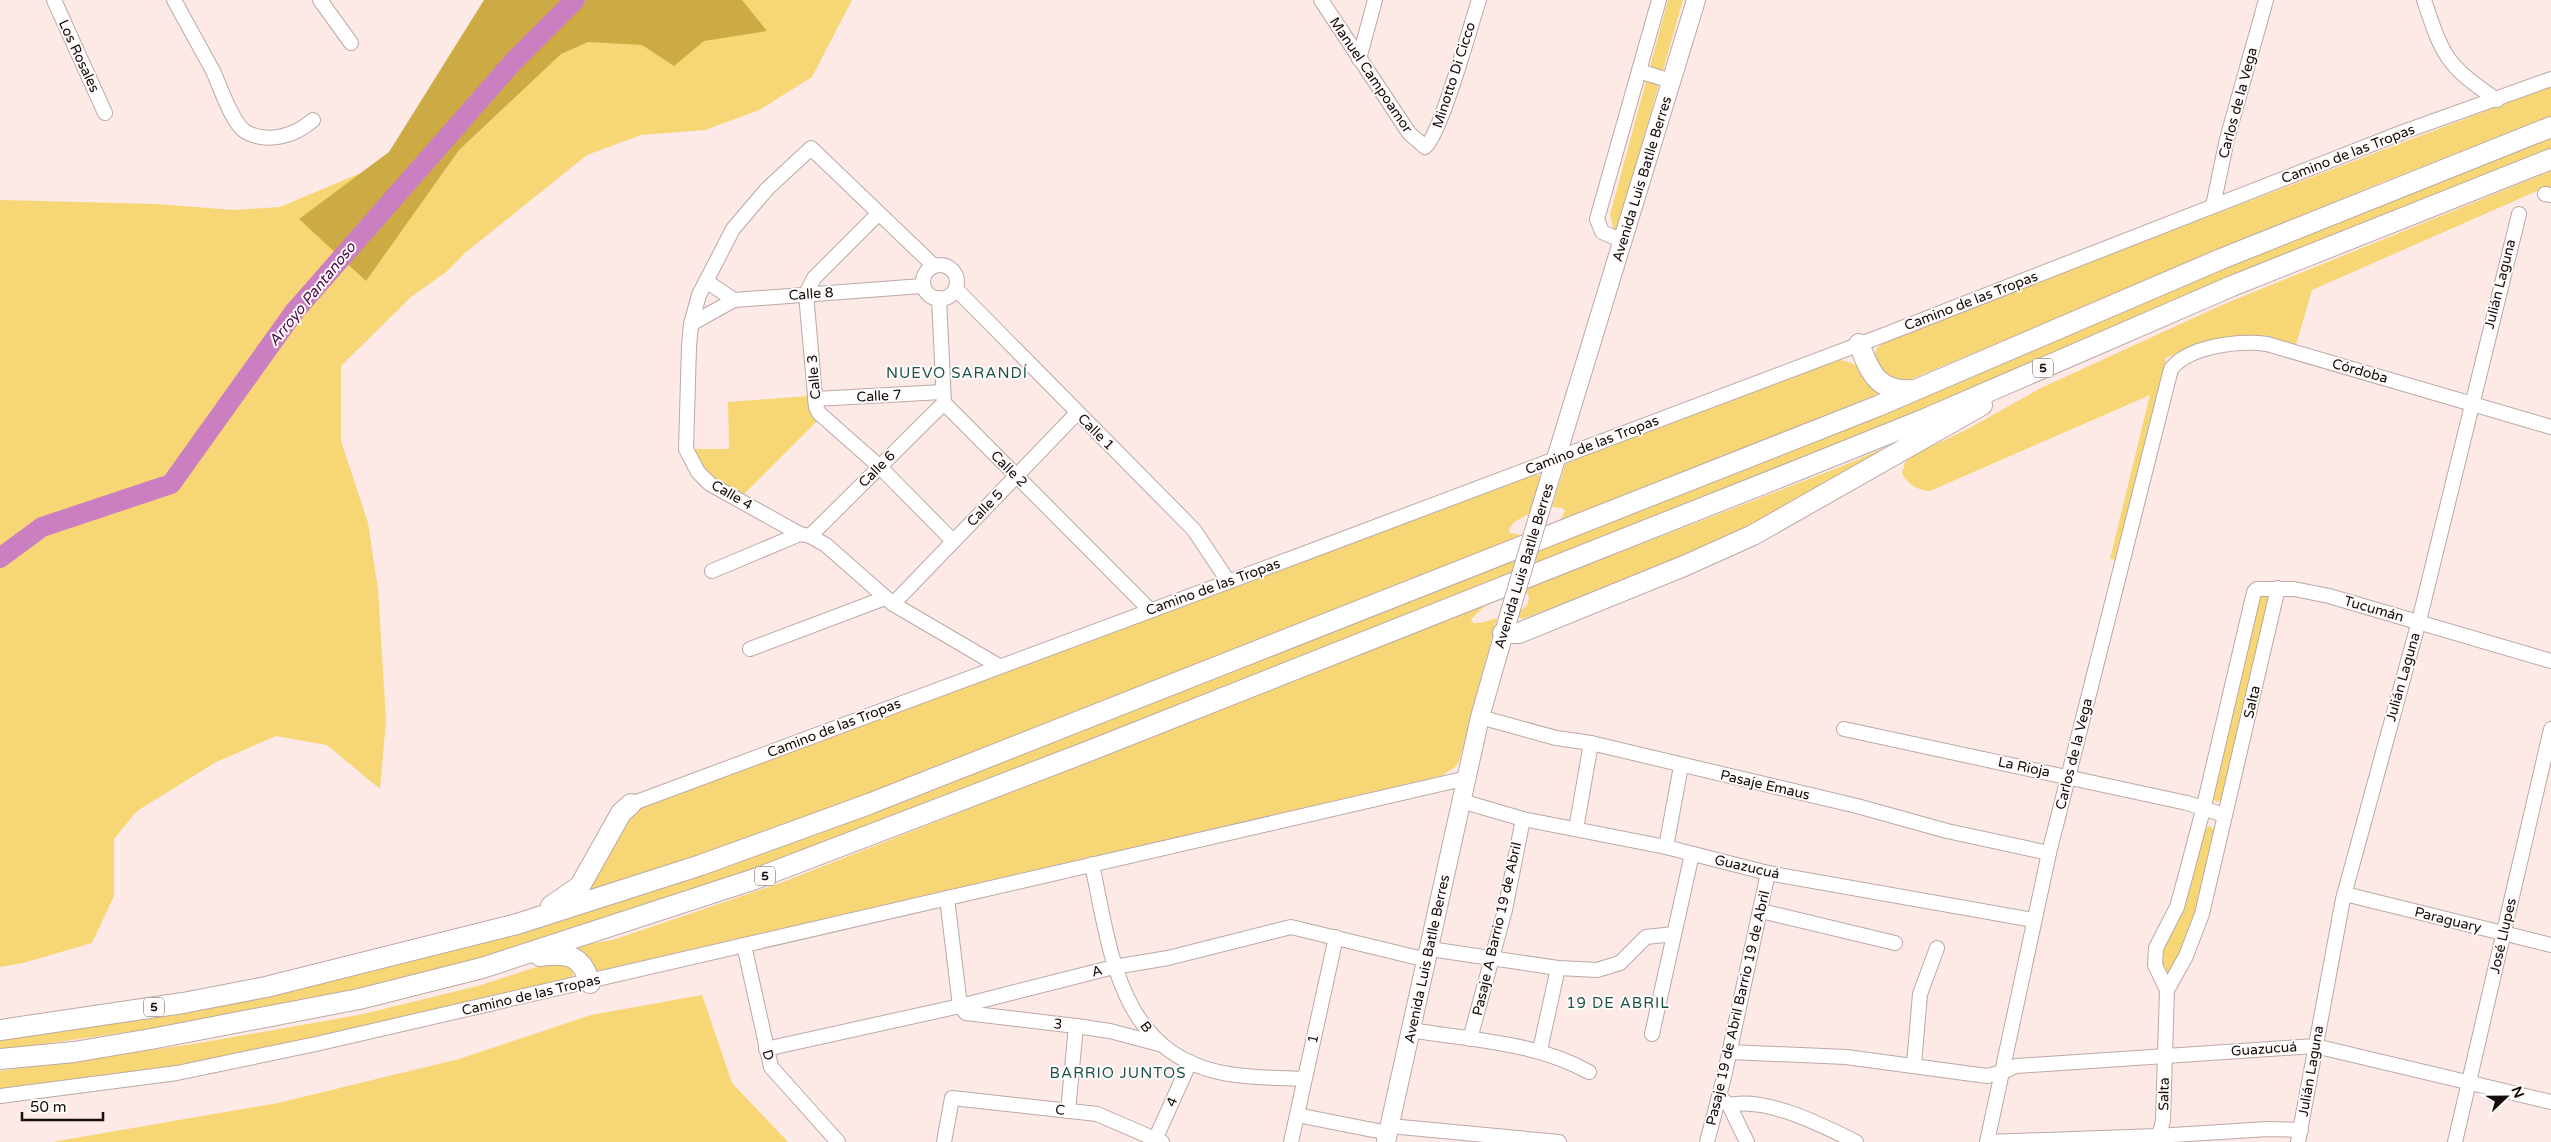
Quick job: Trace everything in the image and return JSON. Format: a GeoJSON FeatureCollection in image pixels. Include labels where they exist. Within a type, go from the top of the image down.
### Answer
{"type":"FeatureCollection","features":[{"type":"Feature","properties":{"kind":"highway","name":"5"},"geometry":{"type":"LineString","coordinates":[[0,1030],[183,1003],[257,989],[517,924],[701,865],[869,804],[1917,390],[2221,259],[2551,127]]}},
{"type":"Feature","properties":{"kind":"highway","name":"5"},"geometry":{"type":"LineString","coordinates":[[0,1059],[74,1052],[245,1022],[359,999],[506,961],[736,886],[889,830],[1798,470],[2048,366],[2241,282],[2551,159]]}},
{"type":"Feature","properties":{"kind":"highway"},"geometry":{"type":"LineString","coordinates":[[1859,344],[1867,365],[1880,382],[1892,389],[1917,390]]}},
{"type":"Feature","properties":{"kind":"highway"},"geometry":{"type":"LineString","coordinates":[[1503,632],[1519,633],[1684,566],[1754,535],[1937,432],[2048,366]]}},
{"type":"Feature","properties":{"kind":"highway"},"geometry":{"type":"LineString","coordinates":[[517,924],[544,911],[580,886],[621,813],[631,804]]}},
{"type":"Feature","properties":{"kind":"highway"},"geometry":{"type":"LineString","coordinates":[[506,961],[550,955],[571,957],[586,967],[590,982]]}},
{"type":"Feature","properties":{"kind":"main road","name":"Avenida Luis Batlle Berres"},"geometry":{"type":"LineString","coordinates":[[1388,1134],[1480,717],[1503,632],[1696,0]]}},
{"type":"Feature","properties":{"kind":"street","name":"Los Rosales"},"geometry":{"type":"LineString","coordinates":[[55,0],[105,113]]}},
{"type":"Feature","properties":{"kind":"street"},"geometry":{"type":"LineString","coordinates":[[174,0],[213,72],[236,122],[245,131],[279,138],[302,130],[313,120]]}},
{"type":"Feature","properties":{"kind":"street"},"geometry":{"type":"LineString","coordinates":[[320,0],[351,43]]}},
{"type":"Feature","properties":{"kind":"street","name":"Manuel Campoamor"},"geometry":{"type":"LineString","coordinates":[[1321,0],[1409,133],[1425,147]]}},
{"type":"Feature","properties":{"kind":"street"},"geometry":{"type":"LineString","coordinates":[[1359,60],[1375,0]]}},
{"type":"Feature","properties":{"kind":"street","name":"Minotto Di Cicco"},"geometry":{"type":"LineString","coordinates":[[1425,147],[1430,144],[1439,122],[1479,0]]}},
{"type":"Feature","properties":{"kind":"street"},"geometry":{"type":"LineString","coordinates":[[1623,241],[1602,232],[1597,219],[1659,0]]}},
{"type":"Feature","properties":{"kind":"street","name":"Carlos de la Vega"},"geometry":{"type":"LineString","coordinates":[[2213,206],[2227,140],[2266,0]]}},
{"type":"Feature","properties":{"kind":"street"},"geometry":{"type":"LineString","coordinates":[[2424,0],[2438,41],[2449,62],[2470,82],[2497,100]]}},
{"type":"Feature","properties":{"kind":"street"},"geometry":{"type":"LineString","coordinates":[[1639,71],[1671,81]]}},
{"type":"Feature","properties":{"kind":"street","name":"Camino de las Tropas"},"geometry":{"type":"LineString","coordinates":[[631,804],[1859,344],[2403,132],[2497,100],[2551,79]]}},
{"type":"Feature","properties":{"kind":"street","name":"Calle 4"},"geometry":{"type":"LineString","coordinates":[[878,214],[811,148],[767,189],[733,229],[694,309],[691,324],[686,449],[690,460],[710,484],[826,545],[889,601],[999,666]]}},
{"type":"Feature","properties":{"kind":"street"},"geometry":{"type":"LineString","coordinates":[[806,294],[814,278],[878,214],[933,265],[944,266],[955,274],[956,289],[951,294],[939,298],[927,293],[922,286],[926,273],[933,265]]}},
{"type":"Feature","properties":{"kind":"street","name":"Julián Laguna"},"geometry":{"type":"LineString","coordinates":[[2299,1136],[2345,894],[2419,622],[2519,214]]}},
{"type":"Feature","properties":{"kind":"street"},"geometry":{"type":"LineString","coordinates":[[691,324],[734,300],[706,281]]}},
{"type":"Feature","properties":{"kind":"street","name":"Calle 8"},"geometry":{"type":"LineString","coordinates":[[734,300],[922,286]]}},
{"type":"Feature","properties":{"kind":"street","name":"Calle 1"},"geometry":{"type":"LineString","coordinates":[[956,289],[1194,530],[1228,581]]}},
{"type":"Feature","properties":{"kind":"street","name":"Calle 3"},"geometry":{"type":"LineString","coordinates":[[806,294],[815,399],[818,413],[880,467],[953,540]]}},
{"type":"Feature","properties":{"kind":"street"},"geometry":{"type":"LineString","coordinates":[[939,298],[943,398]]}},
{"type":"Feature","properties":{"kind":"street","name":"Córdoba"},"geometry":{"type":"LineString","coordinates":[[2171,369],[2179,359],[2227,345],[2250,342],[2267,344],[2551,427]]}},
{"type":"Feature","properties":{"kind":"street","name":"Carlos de la Vega"},"geometry":{"type":"LineString","coordinates":[[1987,1142],[2049,853],[2171,369]]}},
{"type":"Feature","properties":{"kind":"street","name":"Calle 7"},"geometry":{"type":"LineString","coordinates":[[815,399],[943,398]]}},
{"type":"Feature","properties":{"kind":"street","name":"Calle 6"},"geometry":{"type":"LineString","coordinates":[[712,571],[805,535],[880,467],[943,398]]}},
{"type":"Feature","properties":{"kind":"street","name":"Calle 2"},"geometry":{"type":"LineString","coordinates":[[943,398],[1016,476],[1150,610]]}},
{"type":"Feature","properties":{"kind":"street","name":"Calle 5"},"geometry":{"type":"LineString","coordinates":[[750,648],[889,601],[953,540],[1077,413]]}},
{"type":"Feature","properties":{"kind":"street","name":"Tucumán"},"geometry":{"type":"LineString","coordinates":[[2254,592],[2262,587],[2294,589],[2329,596],[2551,661]]}},
{"type":"Feature","properties":{"kind":"street","name":"Salta"},"geometry":{"type":"LineString","coordinates":[[2155,1139],[2163,1120],[2167,990],[2194,939],[2278,588]]}},
{"type":"Feature","properties":{"kind":"street","name":"Salta"},"geometry":{"type":"LineString","coordinates":[[2167,990],[2155,966],[2156,948],[2177,907],[2204,810],[2254,592]]}},
{"type":"Feature","properties":{"kind":"street","name":"Pasaje Emaus"},"geometry":{"type":"LineString","coordinates":[[1480,717],[1556,738],[1591,743],[1857,806],[1947,831],[2049,853]]}},
{"type":"Feature","properties":{"kind":"street","name":"La Rioja"},"geometry":{"type":"LineString","coordinates":[[1844,729],[2068,777],[2187,804],[2204,810]]}},
{"type":"Feature","properties":{"kind":"street","name":"José Llupes"},"geometry":{"type":"LineString","coordinates":[[2455,1142],[2551,729]]}},
{"type":"Feature","properties":{"kind":"street"},"geometry":{"type":"LineString","coordinates":[[1576,830],[1591,743]]}},
{"type":"Feature","properties":{"kind":"street"},"geometry":{"type":"LineString","coordinates":[[1666,847],[1682,766]]}},
{"type":"Feature","properties":{"kind":"street","name":"Camino de las Tropas"},"geometry":{"type":"LineString","coordinates":[[0,1096],[214,1066],[590,982],[1467,778]]}},
{"type":"Feature","properties":{"kind":"street","name":"Guazucuá"},"geometry":{"type":"LineString","coordinates":[[1461,801],[1523,818],[1666,847],[1768,873],[2034,920]]}},
{"type":"Feature","properties":{"kind":"street"},"geometry":{"type":"LineString","coordinates":[[2204,810],[2224,815]]}},
{"type":"Feature","properties":{"kind":"street","name":"Pasaje A Barrio 19 de Abril"},"geometry":{"type":"LineString","coordinates":[[1470,1040],[1493,957],[1523,818]]}},
{"type":"Feature","properties":{"kind":"street"},"geometry":{"type":"LineString","coordinates":[[1652,1034],[1692,854]]}},
{"type":"Feature","properties":{"kind":"street","name":"B"},"geometry":{"type":"LineString","coordinates":[[1092,864],[1114,967],[1131,1006],[1159,1044],[1190,1062],[1235,1075],[1304,1079]]}},
{"type":"Feature","properties":{"kind":"street","name":"Pasaje 19 de Abril Barrio 19 de Abril"},"geometry":{"type":"LineString","coordinates":[[1707,1142],[1724,1101],[1729,1052],[1768,873]]}},
{"type":"Feature","properties":{"kind":"street","name":"Paraguary"},"geometry":{"type":"LineString","coordinates":[[2345,894],[2551,945]]}},
{"type":"Feature","properties":{"kind":"street"},"geometry":{"type":"LineString","coordinates":[[946,898],[960,1006]]}},
{"type":"Feature","properties":{"kind":"street"},"geometry":{"type":"LineString","coordinates":[[1761,911],[1895,943]]}},
{"type":"Feature","properties":{"kind":"street","name":"A"},"geometry":{"type":"LineString","coordinates":[[766,1049],[960,1006],[1114,967],[1168,958],[1291,927],[1428,954],[1493,957],[1558,968],[1597,970],[1613,966],[1646,937],[1674,934]]}},
{"type":"Feature","properties":{"kind":"street","name":"1"},"geometry":{"type":"LineString","coordinates":[[1291,1142],[1336,936]]}},
{"type":"Feature","properties":{"kind":"street","name":"D"},"geometry":{"type":"LineString","coordinates":[[744,945],[771,1067],[838,1142]]}},
{"type":"Feature","properties":{"kind":"street"},"geometry":{"type":"LineString","coordinates":[[1914,1064],[1920,994],[1937,948]]}},
{"type":"Feature","properties":{"kind":"street"},"geometry":{"type":"LineString","coordinates":[[1540,1050],[1558,968]]}},
{"type":"Feature","properties":{"kind":"street","name":"3"},"geometry":{"type":"LineString","coordinates":[[960,1006],[966,1013],[1110,1031],[1159,1044]]}},
{"type":"Feature","properties":{"kind":"street"},"geometry":{"type":"LineString","coordinates":[[1068,1110],[1076,1026]]}},
{"type":"Feature","properties":{"kind":"street"},"geometry":{"type":"LineString","coordinates":[[1412,1030],[1540,1050],[1569,1061],[1589,1072]]}},
{"type":"Feature","properties":{"kind":"street","name":"Guazucuá"},"geometry":{"type":"LineString","coordinates":[[1729,1052],[1837,1056],[1914,1064],[1926,1069],[1987,1076],[2016,1066],[2315,1046],[2551,1102]]}},
{"type":"Feature","properties":{"kind":"street","name":"4"},"geometry":{"type":"LineString","coordinates":[[1157,1141],[1190,1062]]}},
{"type":"Feature","properties":{"kind":"street","name":"C"},"geometry":{"type":"LineString","coordinates":[[944,1142],[952,1098],[1097,1114],[1157,1141]]}},
{"type":"Feature","properties":{"kind":"street"},"geometry":{"type":"LineString","coordinates":[[1724,1101],[1747,1142]]}},
{"type":"Feature","properties":{"kind":"street"},"geometry":{"type":"LineString","coordinates":[[1724,1101],[1765,1107],[1819,1124],[1856,1142]]}},
{"type":"Feature","properties":{"kind":"street"},"geometry":{"type":"LineString","coordinates":[[1296,1115],[1388,1134],[1550,1142]]}},
{"type":"Feature","properties":{"kind":"street"},"geometry":{"type":"LineString","coordinates":[[1987,1142],[2155,1139],[2268,1129],[2299,1136]]}},
{"type":"Feature","properties":{"kind":"shaded area"},"geometry":{"type":"Polygon","coordinates":[[[484,0],[742,0],[767,31],[704,41],[674,66],[642,45],[588,42],[561,54],[459,150],[366,281],[299,219],[389,152],[484,0]]]}},
{"type":"Feature","properties":{"kind":"shaded area"},"geometry":{"type":"Polygon","coordinates":[[[518,0],[852,0],[812,77],[759,110],[705,130],[641,135],[587,155],[465,253],[446,272],[411,297],[341,366],[341,441],[368,523],[378,589],[386,720],[380,789],[327,745],[276,736],[216,762],[137,811],[114,839],[114,896],[92,943],[23,963],[0,967],[0,200],[157,204],[234,210],[280,207],[401,156],[518,0]]]}},
{"type":"Feature","properties":{"kind":"shaded area"},"geometry":{"type":"Polygon","coordinates":[[[1668,0],[1683,0],[1617,231],[1614,230],[1610,215],[1668,0]]]}},
{"type":"Feature","properties":{"kind":"shaded area"},"geometry":{"type":"Polygon","coordinates":[[[2551,86],[2551,116],[2373,186],[1902,383],[1891,384],[1873,359],[1877,348],[1890,338],[2551,86]]]}},
{"type":"Feature","properties":{"kind":"shaded area"},"geometry":{"type":"Polygon","coordinates":[[[2551,134],[2551,151],[1908,418],[808,851],[537,944],[406,977],[319,997],[170,1026],[0,1050],[0,1037],[317,984],[420,959],[550,923],[2129,304],[2551,134]]]}},
{"type":"Feature","properties":{"kind":"shaded area"},"geometry":{"type":"Polygon","coordinates":[[[2551,171],[2551,189],[2546,187],[2312,290],[2296,345],[2285,344],[2266,338],[2227,338],[2201,344],[2164,359],[2166,361],[2119,560],[2110,559],[2150,395],[1930,491],[1913,486],[1902,473],[1905,462],[1913,455],[1966,430],[2041,388],[2222,305],[2551,171]]]}},
{"type":"Feature","properties":{"kind":"shaded area"},"geometry":{"type":"Polygon","coordinates":[[[1836,360],[1857,366],[1885,391],[1706,465],[1560,521],[1565,511],[1562,508],[1552,507],[1566,462],[1836,360]]]}},
{"type":"Feature","properties":{"kind":"shaded area"},"geometry":{"type":"Polygon","coordinates":[[[809,396],[818,420],[740,498],[711,478],[700,465],[694,449],[729,449],[728,402],[809,396]]]}},
{"type":"Feature","properties":{"kind":"shaded area"},"geometry":{"type":"Polygon","coordinates":[[[1926,430],[1832,485],[1696,553],[1522,619],[1519,617],[1520,611],[1528,604],[1529,596],[1526,592],[1528,588],[1840,467],[1926,430]]]}},
{"type":"Feature","properties":{"kind":"shaded area"},"geometry":{"type":"Polygon","coordinates":[[[1536,474],[1543,477],[1529,514],[1514,522],[1509,529],[1510,533],[1522,535],[1516,538],[1275,636],[709,856],[576,894],[620,827],[640,806],[1536,474]]]}},
{"type":"Feature","properties":{"kind":"shaded area"},"geometry":{"type":"Polygon","coordinates":[[[2258,594],[2272,595],[2222,800],[2217,802],[2212,798],[2258,594]]]}},
{"type":"Feature","properties":{"kind":"shaded area"},"geometry":{"type":"Polygon","coordinates":[[[1486,605],[1471,619],[1473,623],[1497,618],[1459,762],[1454,768],[1441,776],[598,971],[570,950],[576,946],[613,940],[783,882],[1486,605]]]}},
{"type":"Feature","properties":{"kind":"shaded area"},"geometry":{"type":"Polygon","coordinates":[[[2209,826],[2216,831],[2205,893],[2174,971],[2168,973],[2163,971],[2160,956],[2161,948],[2189,890],[2203,831],[2209,826]]]}},
{"type":"Feature","properties":{"kind":"shaded area"},"geometry":{"type":"Polygon","coordinates":[[[549,963],[567,965],[574,974],[569,980],[195,1063],[0,1090],[0,1071],[194,1044],[359,1015],[478,986],[549,963]]]}},
{"type":"Feature","properties":{"kind":"shaded area"},"geometry":{"type":"Polygon","coordinates":[[[702,995],[732,1083],[788,1142],[52,1142],[278,1103],[459,1059],[591,1015],[702,995]]]}},
{"type":"Feature","properties":{"kind":"waterway","name":"Arroyo Pantanoso"},"geometry":{"type":"LineString","coordinates":[[0,558],[42,527],[171,484],[294,312],[513,62],[575,0]]}},
{"type":"Feature","properties":{"kind":"district","name":"NUEVO SARANDÍ"},"geometry":{"type":"Point","coordinates":[957,373]}},
{"type":"Feature","properties":{"kind":"district","name":"19 DE ABRIL"},"geometry":{"type":"Point","coordinates":[1618,1003]}},
{"type":"Feature","properties":{"kind":"district","name":"BARRIO JUNTOS"},"geometry":{"type":"Point","coordinates":[1118,1073]}}]}
